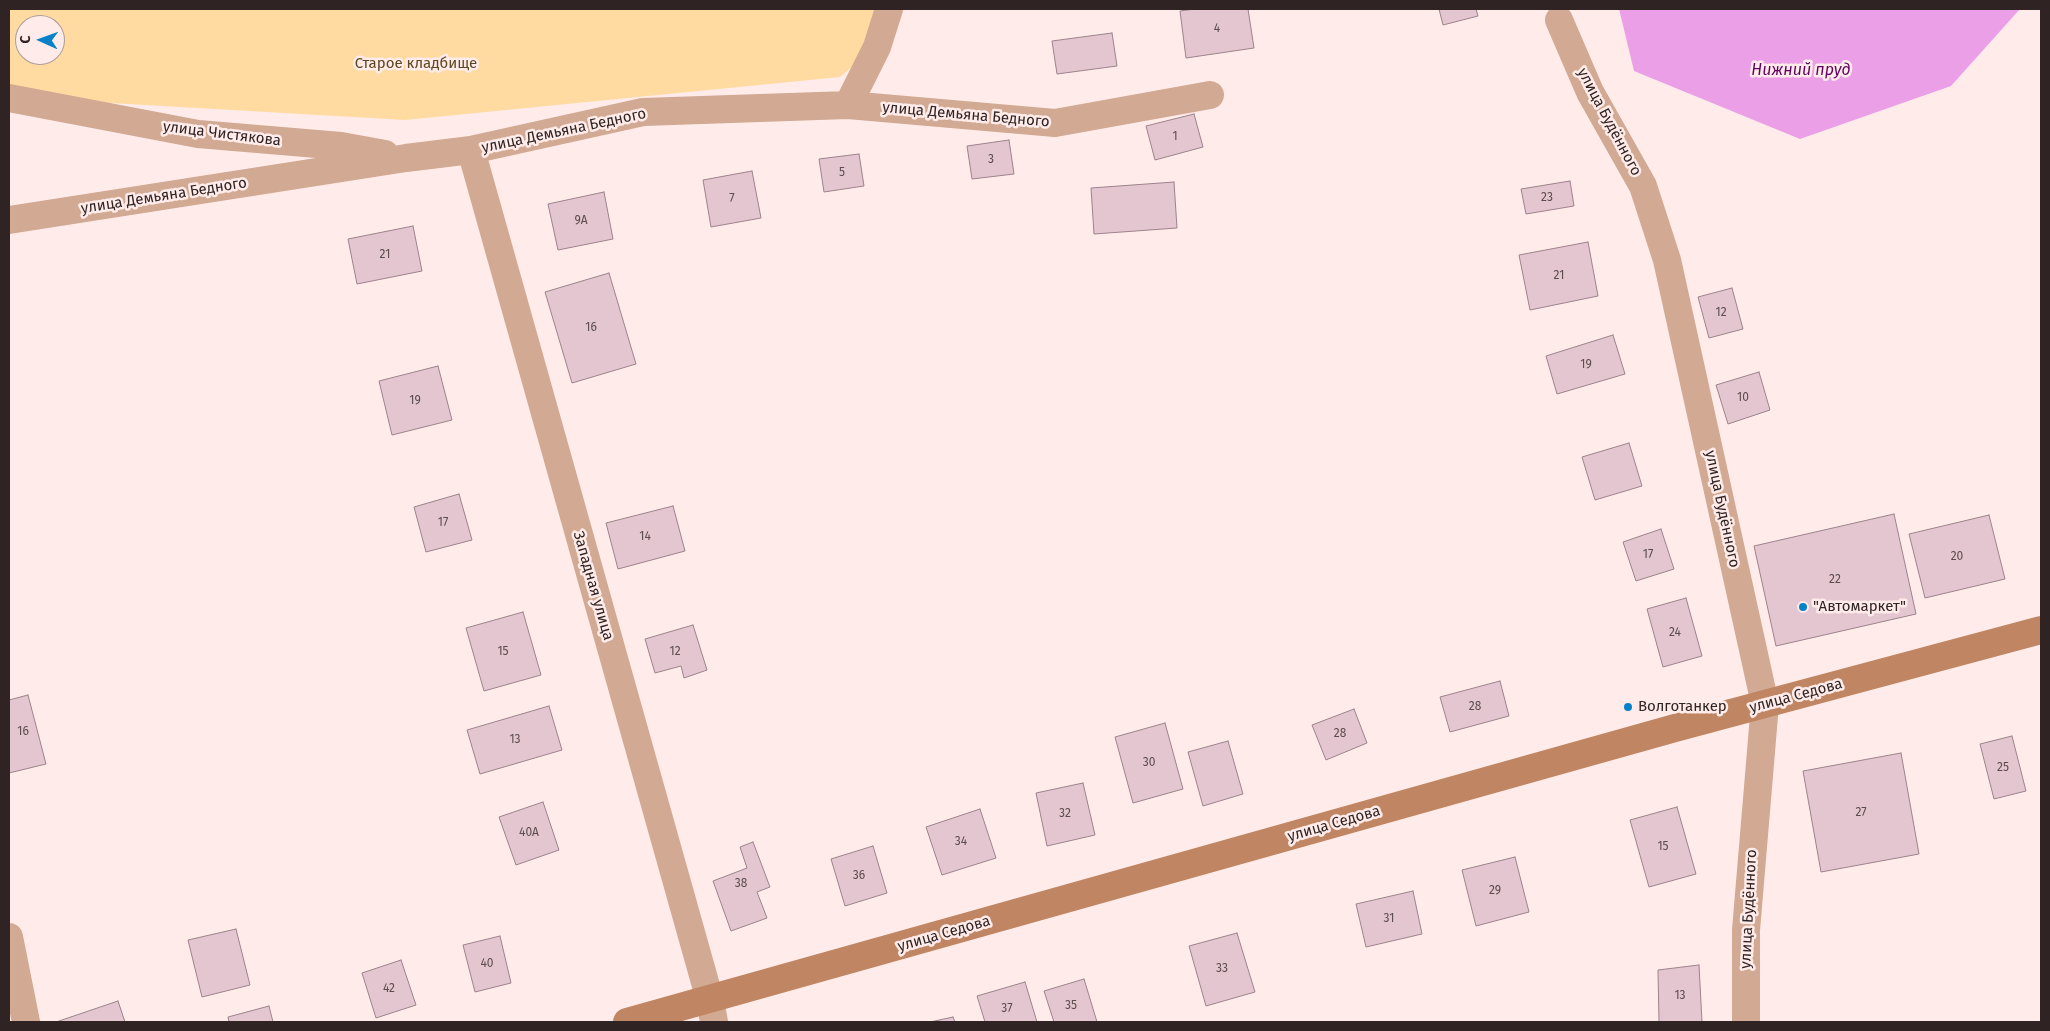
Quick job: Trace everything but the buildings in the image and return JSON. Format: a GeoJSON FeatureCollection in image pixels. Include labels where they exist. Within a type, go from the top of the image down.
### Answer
{"type":"FeatureCollection","features":[{"type":"Feature","properties":{"kind":"main road","name":"улица Седова"},"geometry":{"type":"LineString","coordinates":[[627,1022],[712,1011],[1765,704],[2041,630]]}},
{"type":"Feature","properties":{"kind":"street"},"geometry":{"type":"LineString","coordinates":[[848,105],[877,47],[889,9]]}},
{"type":"Feature","properties":{"kind":"street","name":"улица Будённого"},"geometry":{"type":"LineString","coordinates":[[1559,20],[1590,92],[1643,186],[1667,260],[1765,704],[1746,930],[1746,1022]]}},
{"type":"Feature","properties":{"kind":"street","name":"улица Демьяна Бедного"},"geometry":{"type":"LineString","coordinates":[[9,220],[406,158],[471,150],[643,112],[848,105],[1055,123],[1210,95]]}},
{"type":"Feature","properties":{"kind":"street","name":"улица Чистякова"},"geometry":{"type":"LineString","coordinates":[[9,98],[198,134],[341,146],[406,158]]}},
{"type":"Feature","properties":{"kind":"street","name":"Западная улица"},"geometry":{"type":"LineString","coordinates":[[471,150],[712,1011]]}},
{"type":"Feature","properties":{"kind":"street"},"geometry":{"type":"LineString","coordinates":[[9,937],[26,1022]]}},
{"type":"Feature","properties":{"kind":"green space","name":"Старое кладбище"},"geometry":{"type":"Polygon","coordinates":[[[9,9],[876,9],[860,60],[840,77],[405,120],[24,98],[9,94],[9,9]]]}},
{"type":"Feature","properties":{"kind":"water","name":"Нижний пруд"},"geometry":{"type":"Polygon","coordinates":[[[1619,9],[2020,9],[1951,86],[1800,139],[1634,71],[1619,9]]]}},
{"type":"Feature","properties":{"kind":"place","name":"\"Автомаркет\""},"geometry":{"type":"Point","coordinates":[1803,607]}},
{"type":"Feature","properties":{"kind":"place","name":"Волготанкер"},"geometry":{"type":"Point","coordinates":[1628,707]}}]}
